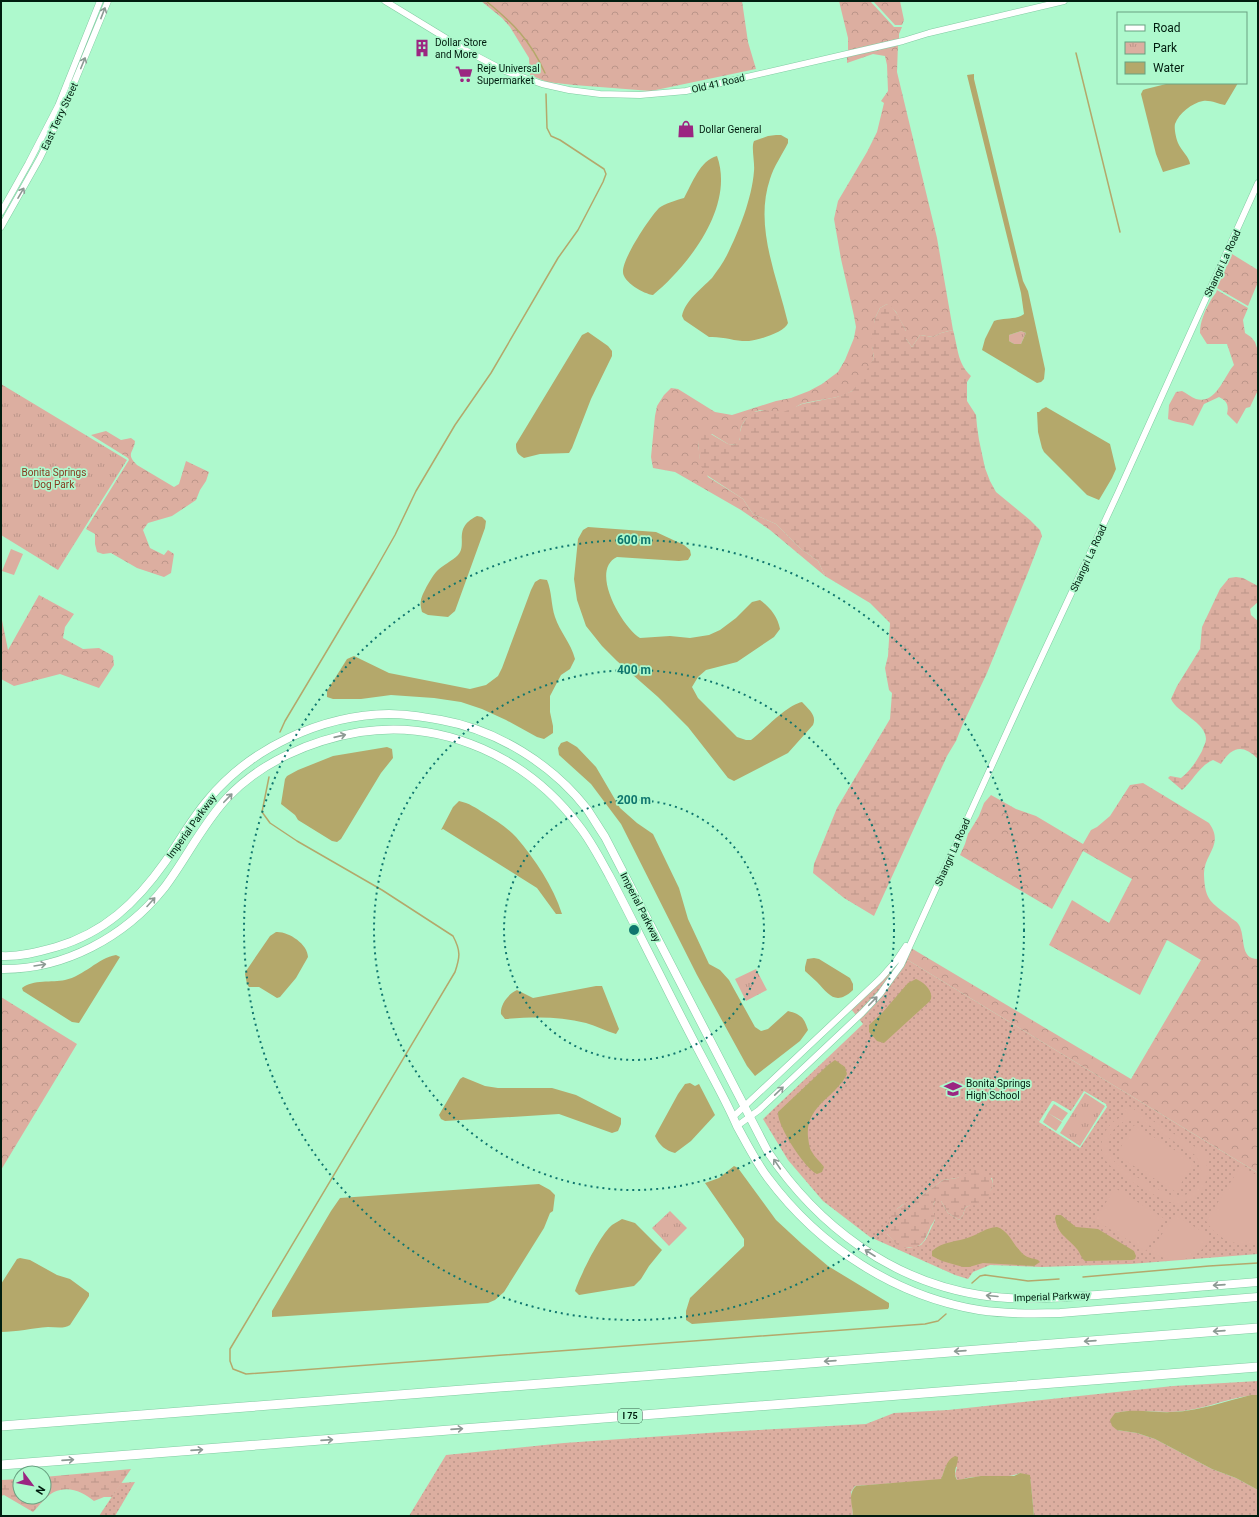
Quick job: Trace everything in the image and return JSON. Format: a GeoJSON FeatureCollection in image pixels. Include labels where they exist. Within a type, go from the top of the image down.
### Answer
{"type":"FeatureCollection","features":[{"type":"Feature","properties":{"kind":"highway"},"geometry":{"type":"LineString","coordinates":[[1,1426],[1258,1328]]}},
{"type":"Feature","properties":{"kind":"highway","name":"I 75"},"geometry":{"type":"LineString","coordinates":[[1,1465],[1258,1367]]}},
{"type":"Feature","properties":{"kind":"main road","name":"Imperial Parkway"},"geometry":{"type":"LineString","coordinates":[[1,956],[40,951],[72,942],[103,926],[132,903],[150,883],[207,800],[230,778],[255,758],[286,740],[313,728],[357,717],[390,714],[423,716],[455,722],[484,732],[516,748],[541,764],[587,809],[605,837],[768,1152],[782,1172],[812,1208],[834,1227],[871,1254],[900,1270],[926,1280],[980,1295],[1030,1299],[1258,1282]]}},
{"type":"Feature","properties":{"kind":"main road","name":"Imperial Parkway"},"geometry":{"type":"LineString","coordinates":[[1,970],[44,964],[84,951],[114,935],[141,913],[164,888],[204,827],[227,798],[255,774],[284,756],[313,743],[334,737],[375,730],[405,729],[438,734],[470,743],[504,758],[528,774],[561,803],[581,828],[615,888],[737,1126],[757,1161],[768,1178],[804,1220],[846,1255],[886,1279],[920,1294],[978,1310],[1030,1314],[1258,1297]]}},
{"type":"Feature","properties":{"kind":"street"},"geometry":{"type":"LineString","coordinates":[[1,212],[58,106],[100,1]]}},
{"type":"Feature","properties":{"kind":"street","name":"East Terry Street"},"geometry":{"type":"LineString","coordinates":[[1,227],[61,115],[108,1]]}},
{"type":"Feature","properties":{"kind":"street","name":"Old 41 Road"},"geometry":{"type":"LineString","coordinates":[[385,1],[467,51],[505,71],[542,84],[569,90],[623,95],[657,94],[700,88],[903,41],[1064,1]]}},
{"type":"Feature","properties":{"kind":"street","name":"Shangri La Road"},"geometry":{"type":"LineString","coordinates":[[737,1126],[759,1110],[862,1013],[880,994],[901,965],[1146,432],[1258,183]]}},
{"type":"Feature","properties":{"kind":"street","name":"Shangri La Road"},"geometry":{"type":"LineString","coordinates":[[733,1117],[745,1108],[881,978],[896,961],[916,932]]}},
{"type":"Feature","properties":{"kind":"green space"},"geometry":{"type":"Polygon","coordinates":[[[481,1],[742,1],[748,42],[756,69],[651,91],[547,82],[530,75],[529,58],[510,27],[502,18],[481,1]]]}},
{"type":"Feature","properties":{"kind":"green space"},"geometry":{"type":"Polygon","coordinates":[[[839,1],[870,1],[894,27],[902,27],[899,34],[899,39],[848,51],[848,38],[839,1]]]}},
{"type":"Feature","properties":{"kind":"green space"},"geometry":{"type":"Polygon","coordinates":[[[873,1],[900,1],[904,20],[902,25],[895,25],[873,1]]]}},
{"type":"Feature","properties":{"kind":"green space"},"geometry":{"type":"Polygon","coordinates":[[[898,44],[897,72],[937,238],[953,330],[933,337],[920,335],[912,347],[906,339],[906,331],[896,312],[887,304],[880,308],[875,318],[872,344],[874,358],[855,389],[846,394],[833,398],[801,404],[790,411],[779,413],[761,410],[754,412],[742,425],[740,430],[740,438],[736,445],[728,444],[712,434],[698,442],[700,460],[708,477],[743,499],[753,514],[776,524],[801,549],[818,561],[825,576],[770,530],[741,510],[675,472],[653,468],[651,457],[655,416],[657,406],[664,395],[671,388],[678,389],[715,412],[732,415],[776,401],[791,398],[809,391],[822,384],[838,372],[845,360],[854,338],[856,327],[834,219],[838,201],[877,132],[884,103],[881,101],[888,91],[887,65],[885,56],[873,54],[847,63],[847,56],[898,44]]]}},
{"type":"Feature","properties":{"kind":"green space"},"geometry":{"type":"Polygon","coordinates":[[[1232,254],[1258,270],[1258,282],[1248,306],[1217,288],[1232,254]]]}},
{"type":"Feature","properties":{"kind":"green space"},"geometry":{"type":"Polygon","coordinates":[[[1217,290],[1248,308],[1243,320],[1245,333],[1255,342],[1258,351],[1258,390],[1250,407],[1246,408],[1237,424],[1227,414],[1228,408],[1226,402],[1219,397],[1204,404],[1193,426],[1168,419],[1169,405],[1176,392],[1182,391],[1196,399],[1203,400],[1209,398],[1219,388],[1234,365],[1227,344],[1207,344],[1200,333],[1203,316],[1217,290]]]}},
{"type":"Feature","properties":{"kind":"green space"},"geometry":{"type":"Polygon","coordinates":[[[887,304],[890,305],[898,315],[906,331],[906,339],[912,347],[920,335],[933,337],[953,330],[960,360],[966,371],[971,376],[967,382],[967,401],[976,415],[979,440],[985,468],[990,481],[996,492],[1030,520],[1040,530],[1042,536],[987,673],[956,741],[947,756],[874,916],[844,898],[813,873],[814,864],[837,808],[890,719],[892,693],[889,690],[885,668],[888,656],[890,623],[870,603],[825,576],[818,561],[801,549],[776,524],[753,514],[743,499],[705,474],[700,464],[698,442],[701,435],[709,433],[728,444],[736,445],[740,439],[742,425],[748,416],[753,412],[765,410],[781,413],[802,404],[837,397],[852,391],[874,358],[871,340],[875,318],[880,308],[887,304]]]}},
{"type":"Feature","properties":{"kind":"green space"},"geometry":{"type":"Polygon","coordinates":[[[1021,331],[1026,333],[1021,344],[1014,344],[1009,341],[1009,335],[1021,331]]]}},
{"type":"Feature","properties":{"kind":"green space","name":"Bonita Springs Dog Park"},"geometry":{"type":"Polygon","coordinates":[[[1,384],[127,460],[58,570],[1,535],[1,384]]]}},
{"type":"Feature","properties":{"kind":"green space"},"geometry":{"type":"Polygon","coordinates":[[[106,431],[121,440],[131,438],[135,441],[131,453],[131,458],[133,461],[137,465],[174,487],[179,484],[186,461],[209,472],[196,500],[172,516],[148,523],[143,530],[150,548],[164,555],[168,550],[174,554],[171,573],[164,577],[137,568],[111,553],[103,554],[97,552],[95,534],[86,529],[129,460],[91,435],[106,431]]]}},
{"type":"Feature","properties":{"kind":"green space"},"geometry":{"type":"Polygon","coordinates":[[[11,549],[23,554],[14,575],[2,571],[11,549]]]}},
{"type":"Feature","properties":{"kind":"green space"},"geometry":{"type":"Polygon","coordinates":[[[1229,578],[1243,578],[1258,586],[1258,602],[1250,609],[1251,615],[1258,621],[1258,759],[1253,754],[1243,749],[1238,749],[1229,754],[1221,764],[1213,760],[1208,763],[1182,790],[1168,778],[1170,776],[1181,778],[1188,772],[1200,755],[1206,739],[1205,733],[1197,723],[1179,709],[1171,699],[1177,686],[1200,649],[1202,627],[1220,589],[1229,578]]]}},
{"type":"Feature","properties":{"kind":"green space"},"geometry":{"type":"Polygon","coordinates":[[[39,595],[74,614],[65,627],[63,638],[83,649],[99,648],[113,656],[114,665],[99,688],[60,674],[14,686],[1,679],[1,615],[8,650],[39,595]]]}},
{"type":"Feature","properties":{"kind":"green space"},"geometry":{"type":"Polygon","coordinates":[[[1143,783],[1209,823],[1215,837],[1204,875],[1208,896],[1214,904],[1238,924],[1241,930],[1245,951],[1252,958],[1258,959],[1258,1173],[906,959],[911,948],[1131,1079],[1201,960],[1167,940],[1140,995],[1049,945],[1072,900],[1109,923],[1132,879],[1083,851],[1052,909],[960,855],[968,834],[979,816],[984,803],[991,795],[1016,809],[1036,816],[1083,844],[1091,830],[1110,816],[1130,785],[1143,783]]]}},
{"type":"Feature","properties":{"kind":"green space"},"geometry":{"type":"Polygon","coordinates":[[[901,958],[878,992],[856,1015],[851,1009],[901,958]]]}},
{"type":"Feature","properties":{"kind":"green space"},"geometry":{"type":"Polygon","coordinates":[[[906,959],[1258,1173],[1258,1254],[1130,1264],[1042,1267],[990,1265],[973,1272],[968,1279],[955,1275],[870,1237],[823,1201],[788,1160],[763,1119],[863,1024],[859,1019],[906,959]],[[1084,1091],[1071,1111],[1052,1101],[1039,1122],[1080,1148],[1107,1107],[1106,1104],[1084,1091]],[[963,1176],[943,1180],[921,1196],[902,1205],[897,1209],[887,1234],[898,1245],[909,1248],[921,1245],[926,1239],[935,1220],[932,1207],[935,1201],[941,1201],[948,1213],[959,1220],[963,1215],[965,1208],[970,1205],[977,1205],[991,1190],[993,1183],[992,1178],[963,1176]]]}},
{"type":"Feature","properties":{"kind":"green space"},"geometry":{"type":"Polygon","coordinates":[[[756,969],[767,990],[746,1001],[735,979],[756,969]]]}},
{"type":"Feature","properties":{"kind":"green space"},"geometry":{"type":"Polygon","coordinates":[[[1,997],[77,1044],[1,1170],[1,997]]]}},
{"type":"Feature","properties":{"kind":"green space"},"geometry":{"type":"Polygon","coordinates":[[[1085,1093],[1105,1106],[1080,1146],[1060,1133],[1085,1093]]]}},
{"type":"Feature","properties":{"kind":"green space"},"geometry":{"type":"Polygon","coordinates":[[[1054,1104],[1068,1113],[1062,1121],[1048,1113],[1054,1104]]]}},
{"type":"Feature","properties":{"kind":"green space"},"geometry":{"type":"Polygon","coordinates":[[[1127,1105],[1210,1156],[1206,1162],[1206,1181],[1201,1191],[1192,1199],[1181,1203],[1168,1201],[1149,1192],[1117,1172],[1106,1161],[1103,1153],[1102,1139],[1109,1126],[1121,1117],[1129,1114],[1124,1110],[1127,1105]],[[1128,1120],[1117,1126],[1108,1141],[1109,1153],[1112,1159],[1142,1180],[1170,1195],[1182,1196],[1192,1192],[1201,1177],[1200,1165],[1195,1155],[1144,1122],[1128,1120]]]}},
{"type":"Feature","properties":{"kind":"green space"},"geometry":{"type":"Polygon","coordinates":[[[1048,1113],[1062,1122],[1056,1131],[1043,1122],[1048,1113]]]}},
{"type":"Feature","properties":{"kind":"green space"},"geometry":{"type":"Polygon","coordinates":[[[1134,1125],[1194,1162],[1176,1192],[1116,1155],[1134,1125]]]}},
{"type":"Feature","properties":{"kind":"green space"},"geometry":{"type":"Polygon","coordinates":[[[1245,1168],[1258,1176],[1258,1245],[1235,1243],[1222,1238],[1206,1221],[1239,1169],[1245,1168]]]}},
{"type":"Feature","properties":{"kind":"green space"},"geometry":{"type":"Polygon","coordinates":[[[975,1169],[985,1171],[991,1177],[993,1184],[985,1200],[980,1204],[965,1208],[963,1215],[959,1220],[948,1213],[941,1201],[935,1201],[933,1209],[935,1220],[925,1239],[920,1245],[916,1247],[899,1247],[887,1234],[886,1227],[892,1214],[897,1209],[908,1201],[921,1196],[943,1180],[957,1178],[975,1169]]]}},
{"type":"Feature","properties":{"kind":"green space"},"geometry":{"type":"Polygon","coordinates":[[[1115,1188],[1165,1219],[1146,1251],[1095,1220],[1115,1188]]]}},
{"type":"Feature","properties":{"kind":"green space"},"geometry":{"type":"Polygon","coordinates":[[[670,1211],[687,1228],[669,1246],[652,1228],[670,1211]]]}},
{"type":"Feature","properties":{"kind":"green space"},"geometry":{"type":"Polygon","coordinates":[[[1177,1216],[1211,1237],[1206,1245],[1199,1252],[1185,1259],[1168,1259],[1151,1252],[1172,1218],[1177,1216]]]}},
{"type":"Feature","properties":{"kind":"green space"},"geometry":{"type":"Polygon","coordinates":[[[1258,1381],[1258,1395],[1183,1411],[1132,1411],[1115,1413],[1117,1430],[1137,1433],[1155,1439],[1212,1469],[1236,1478],[1258,1490],[1258,1516],[1034,1516],[1030,1478],[1020,1473],[1007,1476],[976,1477],[957,1480],[955,1474],[957,1467],[946,1466],[941,1480],[855,1486],[851,1492],[853,1516],[409,1516],[446,1455],[564,1443],[866,1424],[894,1413],[948,1410],[1173,1386],[1258,1381]]]}},
{"type":"Feature","properties":{"kind":"green space"},"geometry":{"type":"Polygon","coordinates":[[[131,1469],[112,1497],[104,1497],[94,1501],[76,1490],[65,1489],[52,1493],[52,1476],[131,1469]]]}},
{"type":"Feature","properties":{"kind":"green space"},"geometry":{"type":"Polygon","coordinates":[[[12,1479],[12,1500],[4,1495],[1,1496],[1,1480],[12,1479]]]}},
{"type":"Feature","properties":{"kind":"green space"},"geometry":{"type":"Polygon","coordinates":[[[135,1482],[115,1516],[99,1516],[121,1483],[135,1482]]]}},
{"type":"Feature","properties":{"kind":"green space"},"geometry":{"type":"Polygon","coordinates":[[[21,1505],[39,1505],[33,1512],[21,1505]]]}},
{"type":"Feature","properties":{"kind":"water"},"geometry":{"type":"Polygon","coordinates":[[[974,74],[1023,281],[1028,291],[1045,369],[1044,379],[1037,383],[982,350],[985,339],[994,321],[1017,317],[1024,314],[1021,293],[967,75],[974,74]],[[1021,331],[1009,335],[1009,341],[1014,344],[1021,344],[1026,333],[1021,331]]]}},
{"type":"Feature","properties":{"kind":"water"},"geometry":{"type":"Polygon","coordinates":[[[1166,84],[1237,84],[1225,105],[1203,101],[1190,106],[1183,112],[1175,124],[1176,136],[1178,143],[1189,159],[1190,164],[1163,172],[1156,154],[1141,94],[1143,90],[1166,84]]]}},
{"type":"Feature","properties":{"kind":"water"},"geometry":{"type":"Polygon","coordinates":[[[781,135],[788,139],[788,143],[770,179],[766,197],[766,233],[773,269],[788,323],[777,332],[749,341],[709,337],[684,320],[682,316],[686,305],[718,270],[736,236],[751,192],[754,168],[754,141],[781,135]]]}},
{"type":"Feature","properties":{"kind":"water"},"geometry":{"type":"Polygon","coordinates":[[[717,156],[721,175],[720,195],[714,214],[705,233],[681,268],[653,295],[640,290],[626,280],[623,272],[627,258],[637,238],[659,208],[684,198],[701,167],[711,158],[717,156]]]}},
{"type":"Feature","properties":{"kind":"water"},"geometry":{"type":"Polygon","coordinates":[[[588,332],[608,346],[612,351],[612,356],[591,399],[572,448],[569,453],[540,454],[524,458],[517,452],[516,444],[582,335],[588,332]]]}},
{"type":"Feature","properties":{"kind":"water"},"geometry":{"type":"Polygon","coordinates":[[[1046,407],[1110,444],[1116,469],[1099,500],[1087,495],[1044,452],[1038,432],[1037,412],[1046,407]]]}},
{"type":"Feature","properties":{"kind":"water"},"geometry":{"type":"Polygon","coordinates":[[[477,516],[482,517],[486,521],[485,528],[455,611],[448,617],[428,615],[422,612],[421,600],[428,584],[442,566],[453,559],[461,551],[462,536],[465,526],[469,521],[477,516]]]}},
{"type":"Feature","properties":{"kind":"water"},"geometry":{"type":"Polygon","coordinates":[[[588,527],[656,532],[684,545],[690,550],[691,555],[688,560],[679,561],[617,557],[609,564],[606,574],[607,585],[611,598],[625,623],[640,638],[670,636],[690,638],[709,635],[720,630],[736,618],[752,602],[760,600],[770,609],[777,620],[780,629],[774,637],[737,662],[706,670],[698,677],[692,687],[698,698],[737,737],[746,740],[751,740],[783,713],[796,704],[802,702],[813,715],[813,725],[788,753],[734,781],[728,778],[688,727],[658,697],[602,646],[586,626],[577,600],[574,579],[578,539],[583,530],[588,527]]]}},
{"type":"Feature","properties":{"kind":"water"},"geometry":{"type":"Polygon","coordinates":[[[540,579],[547,580],[555,617],[575,659],[570,669],[561,675],[550,696],[550,712],[553,733],[544,739],[537,737],[482,709],[461,702],[434,698],[391,695],[361,699],[333,699],[327,697],[327,691],[347,659],[354,656],[389,673],[470,689],[486,685],[498,676],[531,590],[535,582],[540,579]]]}},
{"type":"Feature","properties":{"kind":"water"},"geometry":{"type":"Polygon","coordinates":[[[567,741],[577,747],[596,767],[620,808],[637,823],[653,834],[679,888],[688,919],[709,964],[720,970],[729,980],[755,1027],[761,1031],[768,1029],[788,1011],[796,1013],[805,1022],[808,1030],[800,1041],[755,1076],[747,1066],[697,975],[621,824],[591,784],[559,755],[558,748],[561,743],[567,741]]]}},
{"type":"Feature","properties":{"kind":"water"},"geometry":{"type":"Polygon","coordinates":[[[387,747],[392,749],[393,758],[381,773],[341,839],[337,842],[332,841],[298,820],[295,815],[281,804],[285,779],[287,776],[298,770],[333,756],[387,747]]]}},
{"type":"Feature","properties":{"kind":"water"},"geometry":{"type":"Polygon","coordinates":[[[459,801],[469,804],[484,813],[505,827],[516,837],[543,873],[554,893],[562,914],[556,914],[537,888],[443,829],[441,830],[453,807],[459,801]]]}},
{"type":"Feature","properties":{"kind":"water"},"geometry":{"type":"Polygon","coordinates":[[[276,932],[281,932],[296,939],[305,947],[308,957],[296,978],[280,997],[277,998],[259,987],[249,987],[245,974],[270,936],[276,932]]]}},
{"type":"Feature","properties":{"kind":"water"},"geometry":{"type":"Polygon","coordinates":[[[116,955],[120,957],[79,1023],[72,1022],[23,991],[22,988],[32,983],[60,981],[72,978],[103,960],[116,955]]]}},
{"type":"Feature","properties":{"kind":"water"},"geometry":{"type":"Polygon","coordinates":[[[807,959],[819,959],[850,978],[853,984],[853,990],[847,995],[837,998],[825,991],[805,971],[807,959]]]}},
{"type":"Feature","properties":{"kind":"water"},"geometry":{"type":"Polygon","coordinates":[[[916,979],[922,982],[930,991],[930,1001],[884,1043],[877,1041],[869,1032],[869,1025],[882,1013],[908,983],[916,979]]]}},
{"type":"Feature","properties":{"kind":"water"},"geometry":{"type":"Polygon","coordinates":[[[602,986],[619,1029],[616,1034],[590,1024],[566,1019],[505,1019],[501,1014],[505,1000],[517,990],[533,998],[602,986]]]}},
{"type":"Feature","properties":{"kind":"water"},"geometry":{"type":"Polygon","coordinates":[[[835,1060],[845,1067],[847,1074],[842,1082],[816,1110],[811,1117],[808,1126],[810,1149],[824,1167],[822,1172],[817,1174],[799,1156],[782,1127],[778,1112],[835,1060]]]}},
{"type":"Feature","properties":{"kind":"water"},"geometry":{"type":"Polygon","coordinates":[[[463,1077],[485,1086],[498,1088],[552,1088],[576,1095],[621,1118],[621,1124],[618,1131],[612,1133],[559,1114],[445,1121],[441,1119],[439,1115],[460,1079],[463,1077]]]}},
{"type":"Feature","properties":{"kind":"water"},"geometry":{"type":"Polygon","coordinates":[[[690,1083],[695,1086],[699,1084],[715,1115],[691,1141],[675,1153],[663,1147],[655,1136],[678,1094],[685,1084],[690,1083]]]}},
{"type":"Feature","properties":{"kind":"water"},"geometry":{"type":"Polygon","coordinates":[[[734,1166],[738,1168],[776,1220],[828,1266],[889,1303],[888,1309],[692,1324],[686,1320],[686,1311],[690,1298],[744,1246],[744,1239],[705,1183],[719,1178],[734,1166]]]}},
{"type":"Feature","properties":{"kind":"water"},"geometry":{"type":"Polygon","coordinates":[[[539,1184],[550,1190],[555,1195],[553,1211],[550,1213],[544,1228],[504,1292],[495,1300],[488,1303],[272,1317],[272,1311],[340,1198],[539,1184]]]}},
{"type":"Feature","properties":{"kind":"water"},"geometry":{"type":"Polygon","coordinates":[[[1056,1215],[1061,1215],[1076,1227],[1098,1229],[1134,1251],[1136,1256],[1135,1259],[1085,1261],[1060,1232],[1056,1224],[1056,1215]]]}},
{"type":"Feature","properties":{"kind":"water"},"geometry":{"type":"Polygon","coordinates":[[[622,1219],[635,1223],[662,1250],[641,1279],[634,1286],[579,1295],[575,1291],[596,1246],[607,1230],[622,1219]]]}},
{"type":"Feature","properties":{"kind":"water"},"geometry":{"type":"Polygon","coordinates":[[[997,1227],[1005,1231],[1025,1256],[1040,1262],[1034,1266],[983,1263],[963,1267],[942,1261],[932,1256],[932,1251],[941,1245],[965,1239],[997,1227]]]}},
{"type":"Feature","properties":{"kind":"water"},"geometry":{"type":"Polygon","coordinates":[[[20,1258],[30,1260],[57,1275],[70,1279],[89,1293],[89,1296],[70,1325],[63,1327],[48,1327],[1,1332],[1,1284],[17,1259],[20,1258]]]}},
{"type":"Feature","properties":{"kind":"water"},"geometry":{"type":"Polygon","coordinates":[[[1251,1395],[1258,1395],[1258,1490],[1236,1478],[1212,1469],[1155,1439],[1137,1433],[1117,1430],[1112,1426],[1110,1420],[1115,1413],[1137,1411],[1183,1411],[1203,1408],[1251,1395]]]}},
{"type":"Feature","properties":{"kind":"water"},"geometry":{"type":"Polygon","coordinates":[[[955,1456],[958,1457],[955,1472],[957,1480],[981,1476],[1014,1476],[1020,1473],[1030,1475],[1034,1516],[853,1516],[851,1496],[853,1489],[856,1486],[941,1479],[947,1463],[955,1456]]]}},
{"type":"Feature","properties":{"kind":"waterway"},"geometry":{"type":"LineString","coordinates":[[486,1],[505,17],[520,33],[533,51],[545,73]]}},
{"type":"Feature","properties":{"kind":"waterway"},"geometry":{"type":"LineString","coordinates":[[1076,53],[1120,232]]}},
{"type":"Feature","properties":{"kind":"waterway"},"geometry":{"type":"LineString","coordinates":[[280,732],[285,721],[395,535],[416,491],[455,425],[491,373],[558,258],[578,230],[603,182],[606,174],[604,169],[560,140],[551,136],[547,128],[546,94]]}},
{"type":"Feature","properties":{"kind":"waterway"},"geometry":{"type":"LineString","coordinates":[[269,777],[262,812],[270,823],[297,841],[382,890],[453,936],[457,946],[459,958],[455,972],[230,1349],[230,1361],[233,1369],[246,1374],[925,1324],[938,1321],[946,1314]]}},
{"type":"Feature","properties":{"kind":"waterway"},"geometry":{"type":"LineString","coordinates":[[1083,1277],[1258,1263]]}},
{"type":"Feature","properties":{"kind":"waterway"},"geometry":{"type":"LineString","coordinates":[[972,1283],[980,1276],[985,1275],[1028,1281],[1059,1279]]}},
{"type":"Feature","properties":{"kind":"place","name":"Dollar Store and More"},"geometry":{"type":"Point","coordinates":[422,48]}},
{"type":"Feature","properties":{"kind":"place","name":"Reje Universal Supermarket"},"geometry":{"type":"Point","coordinates":[464,74]}},
{"type":"Feature","properties":{"kind":"place","name":"Dollar General"},"geometry":{"type":"Point","coordinates":[686,129]}},
{"type":"Feature","properties":{"kind":"place","name":"Bonita Springs High School"},"geometry":{"type":"Point","coordinates":[953,1089]}}]}
